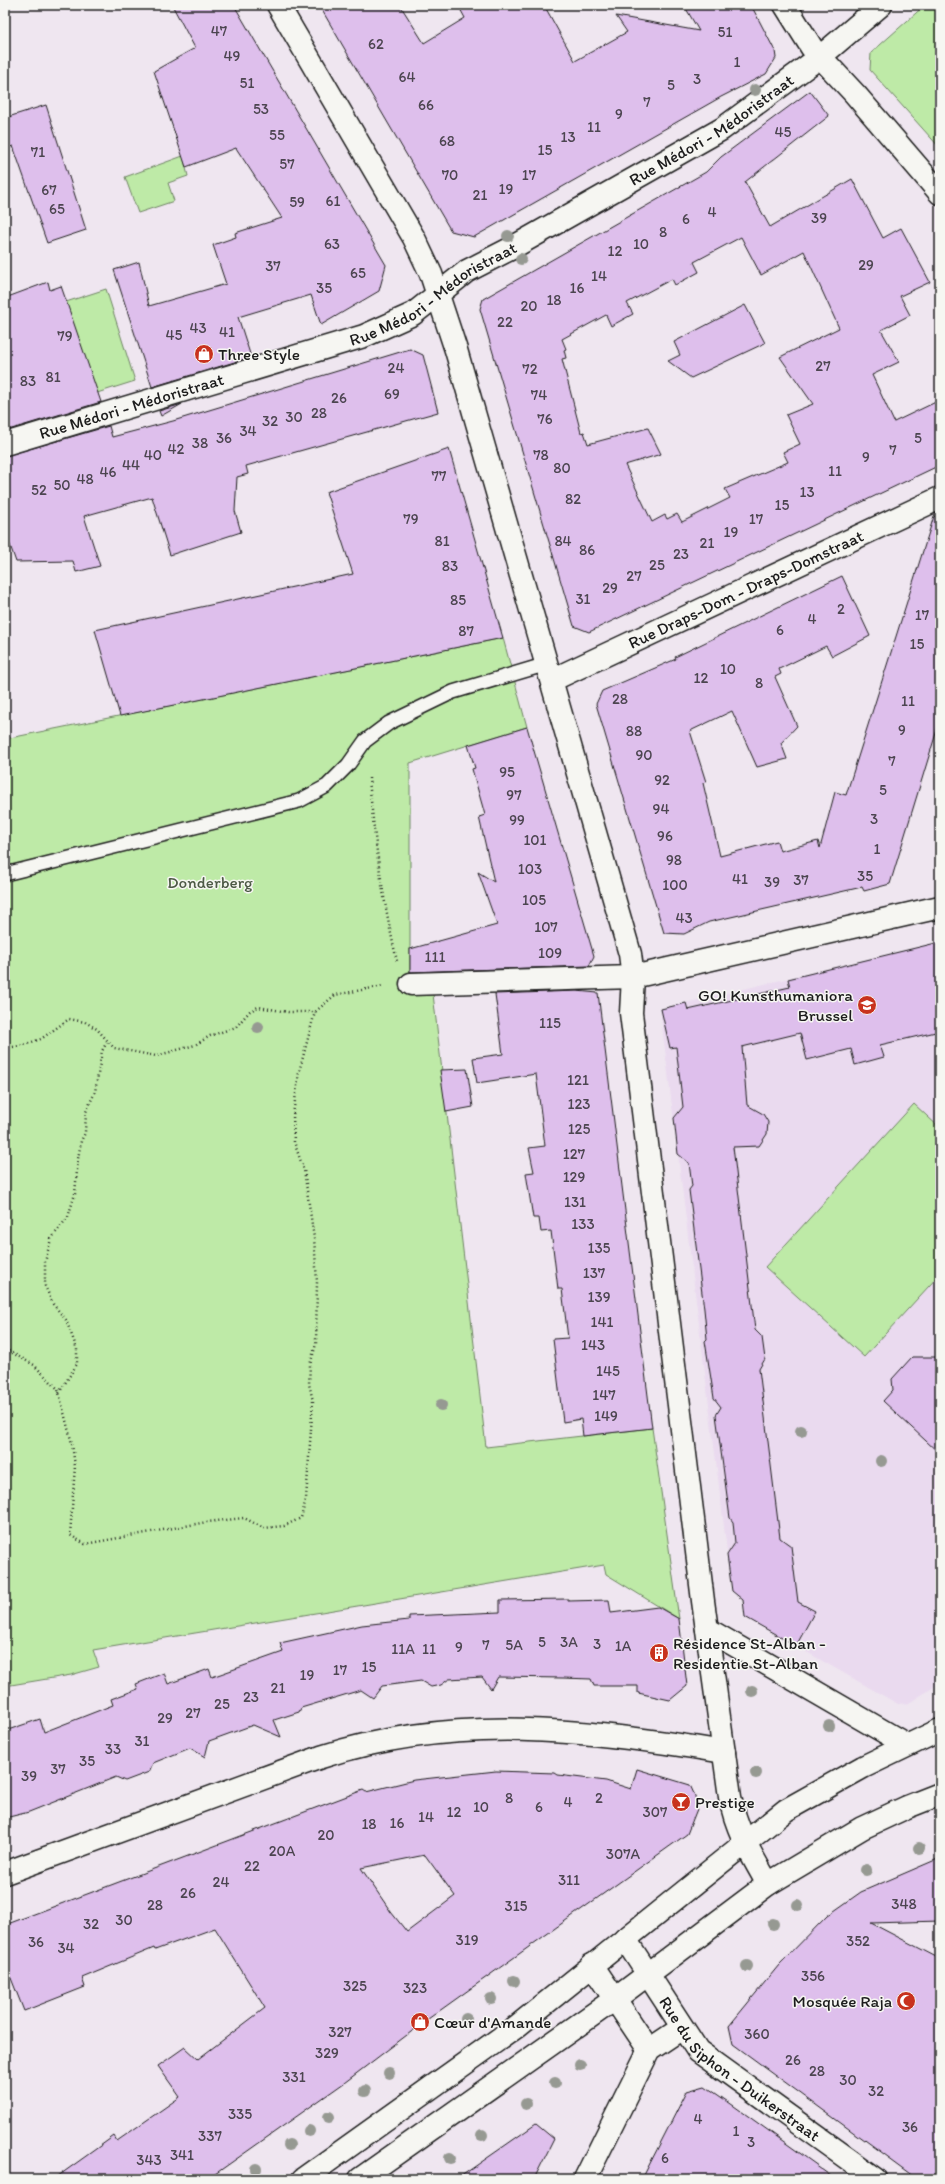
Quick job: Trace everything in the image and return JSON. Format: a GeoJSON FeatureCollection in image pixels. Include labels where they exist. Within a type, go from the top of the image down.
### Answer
{"type":"FeatureCollection","features":[{"type":"Feature","properties":{"kind":"street"},"geometry":{"type":"LineString","coordinates":[[278,5],[414,238],[438,294],[456,350],[622,923],[630,954],[633,977],[631,1013],[707,1629],[732,1807],[745,1844],[768,1884]]}},
{"type":"Feature","properties":{"kind":"street"},"geometry":{"type":"LineString","coordinates":[[785,5],[805,38],[820,57],[855,94],[940,193]]}},
{"type":"Feature","properties":{"kind":"street","name":"Rue Médori - Médoristraat"},"geometry":{"type":"LineString","coordinates":[[5,444],[364,336],[407,317],[467,271],[510,249],[722,129],[820,57],[881,5]]}},
{"type":"Feature","properties":{"kind":"street","name":"Rue Draps-Dom - Draps-Domstraat"},"geometry":{"type":"LineString","coordinates":[[550,672],[940,498]]}},
{"type":"Feature","properties":{"kind":"street"},"geometry":{"type":"LineString","coordinates":[[407,984],[633,977],[940,907]]}},
{"type":"Feature","properties":{"kind":"street"},"geometry":{"type":"LineString","coordinates":[[707,1629],[907,1745]]}},
{"type":"Feature","properties":{"kind":"street"},"geometry":{"type":"LineString","coordinates":[[5,1873],[321,1757],[360,1745],[396,1737],[463,1730],[536,1730],[644,1739],[724,1752]]}},
{"type":"Feature","properties":{"kind":"street"},"geometry":{"type":"LineString","coordinates":[[303,2179],[516,2027],[781,1814],[801,1801],[863,1767],[940,1730]]}},
{"type":"Feature","properties":{"kind":"street"},"geometry":{"type":"LineString","coordinates":[[360,2179],[615,1999],[768,1884],[862,1828],[907,1806],[940,1794]]}},
{"type":"Feature","properties":{"kind":"street","name":"Rue du Siphon - Duikerstraat"},"geometry":{"type":"LineString","coordinates":[[625,1939],[698,2051],[876,2179]]}},
{"type":"Feature","properties":{"kind":"street"},"geometry":{"type":"LineString","coordinates":[[592,1965],[649,2050]]}},
{"type":"Feature","properties":{"kind":"street"},"geometry":{"type":"LineString","coordinates":[[585,2179],[649,2050],[678,2022]]}},
{"type":"Feature","properties":{"kind":"lane"},"geometry":{"type":"LineString","coordinates":[[5,874],[299,801],[327,786],[348,765],[365,741],[389,723],[453,692],[550,672]]}},
{"type":"Feature","properties":{"kind":"path"},"geometry":{"type":"LineString","coordinates":[[5,1350],[34,1366],[58,1389],[72,1444],[75,1466],[70,1535],[84,1544],[207,1522],[244,1518],[264,1528],[284,1526],[301,1518],[306,1499],[313,1401],[309,1384],[310,1364],[316,1344],[317,1282],[314,1238],[304,1170],[294,1142],[293,1115],[299,1072],[315,1012],[335,996],[371,988],[407,984],[388,920],[374,827],[365,741]]}},
{"type":"Feature","properties":{"kind":"path"},"geometry":{"type":"LineString","coordinates":[[5,1048],[20,1046],[41,1039],[69,1018],[85,1022],[97,1029],[107,1042],[114,1048],[156,1056],[195,1045],[210,1036],[236,1027],[250,1011],[258,1007],[288,1012],[315,1012]]}},
{"type":"Feature","properties":{"kind":"path"},"geometry":{"type":"LineString","coordinates":[[59,1394],[77,1364],[78,1349],[66,1320],[53,1304],[44,1286],[45,1262],[51,1239],[68,1217],[72,1205],[75,1194],[81,1141],[85,1133],[86,1112],[95,1092],[102,1051],[107,1042]]}},
{"type":"Feature","properties":{"kind":"shaded area"},"geometry":{"type":"Polygon","coordinates":[[[940,942],[940,1683],[909,1703],[898,1704],[745,1617],[743,1600],[732,1591],[660,1009],[940,942]]]}},
{"type":"Feature","properties":{"kind":"green space"},"geometry":{"type":"Polygon","coordinates":[[[925,5],[940,5],[940,148],[870,70],[871,53],[925,5]]]}},
{"type":"Feature","properties":{"kind":"green space"},"geometry":{"type":"Polygon","coordinates":[[[183,156],[188,176],[168,183],[174,201],[138,213],[125,177],[183,156]]]}},
{"type":"Feature","properties":{"kind":"green space"},"geometry":{"type":"Polygon","coordinates":[[[106,289],[135,381],[97,393],[66,302],[106,289]]]}},
{"type":"Feature","properties":{"kind":"green space","name":"Donderberg"},"geometry":{"type":"Polygon","coordinates":[[[503,638],[527,727],[410,763],[410,995],[433,994],[486,1447],[652,1428],[679,1619],[606,1574],[604,1565],[93,1650],[99,1667],[71,1675],[5,1686],[5,739],[503,638]]]}},
{"type":"Feature","properties":{"kind":"green space"},"geometry":{"type":"Polygon","coordinates":[[[914,1104],[940,1128],[940,1274],[864,1357],[765,1267],[914,1104]]]}},
{"type":"Feature","properties":{"kind":"building"},"geometry":{"type":"Polygon","coordinates":[[[172,5],[234,5],[386,265],[379,291],[321,325],[311,295],[238,317],[251,357],[152,387],[114,270],[139,262],[149,306],[226,284],[213,245],[236,237],[235,233],[282,218],[236,148],[186,167],[154,71],[195,48],[172,5]]]}},
{"type":"Feature","properties":{"kind":"building"},"geometry":{"type":"Polygon","coordinates":[[[319,5],[400,5],[424,43],[465,18],[458,5],[544,5],[575,61],[627,32],[616,16],[699,31],[684,5],[751,5],[775,51],[776,58],[766,74],[721,97],[474,237],[451,231],[319,5]]]}},
{"type":"Feature","properties":{"kind":"building"},"geometry":{"type":"Polygon","coordinates":[[[810,91],[829,116],[745,182],[770,227],[852,179],[883,238],[901,228],[930,282],[900,296],[910,315],[881,330],[899,362],[872,375],[894,422],[940,400],[940,465],[589,632],[574,626],[480,309],[483,299],[706,172],[721,157],[810,91]],[[741,237],[694,262],[699,272],[675,285],[672,279],[627,303],[633,314],[611,326],[606,315],[562,339],[566,349],[564,350],[566,358],[562,359],[581,433],[584,432],[588,444],[648,428],[661,454],[625,465],[652,522],[665,515],[667,519],[677,514],[682,522],[730,498],[725,489],[788,462],[783,452],[800,444],[786,415],[813,404],[780,357],[839,328],[804,251],[761,275],[741,237]]]}},
{"type":"Feature","properties":{"kind":"building"},"geometry":{"type":"Polygon","coordinates":[[[46,105],[86,230],[47,243],[13,146],[5,149],[5,118],[46,105]]]}},
{"type":"Feature","properties":{"kind":"building"},"geometry":{"type":"Polygon","coordinates":[[[48,282],[50,290],[61,286],[101,402],[5,431],[5,298],[48,282]]]}},
{"type":"Feature","properties":{"kind":"building"},"geometry":{"type":"Polygon","coordinates":[[[745,305],[765,343],[691,378],[668,361],[680,355],[674,342],[745,305]]]}},
{"type":"Feature","properties":{"kind":"building"},"geometry":{"type":"Polygon","coordinates":[[[410,349],[423,355],[438,412],[246,466],[248,474],[237,477],[235,511],[241,532],[170,555],[152,497],[84,516],[100,566],[76,572],[73,561],[16,562],[5,531],[5,456],[109,426],[112,437],[173,421],[410,349]]]}},
{"type":"Feature","properties":{"kind":"building"},"geometry":{"type":"Polygon","coordinates":[[[182,404],[161,416],[159,411],[182,404]]]}},
{"type":"Feature","properties":{"kind":"building"},"geometry":{"type":"Polygon","coordinates":[[[449,449],[503,638],[120,716],[95,630],[353,574],[326,492],[449,449]]]}},
{"type":"Feature","properties":{"kind":"building"},"geometry":{"type":"Polygon","coordinates":[[[934,516],[940,517],[940,720],[890,884],[864,891],[862,887],[709,922],[684,934],[664,933],[596,704],[602,691],[676,659],[675,657],[842,576],[870,636],[832,656],[826,646],[779,669],[781,674],[775,677],[797,726],[781,743],[787,759],[757,767],[732,711],[690,731],[706,782],[703,783],[720,856],[777,841],[780,851],[818,841],[820,848],[835,792],[846,795],[934,516]]]}},
{"type":"Feature","properties":{"kind":"building"},"geometry":{"type":"Polygon","coordinates":[[[527,727],[594,956],[589,966],[410,972],[410,949],[497,925],[478,872],[494,882],[479,817],[485,815],[472,769],[475,768],[468,745],[527,727]]]}},
{"type":"Feature","properties":{"kind":"building"},"geometry":{"type":"Polygon","coordinates":[[[940,942],[940,1031],[880,1045],[884,1057],[855,1065],[851,1049],[807,1060],[800,1033],[742,1047],[747,1105],[763,1114],[768,1122],[767,1134],[759,1146],[733,1147],[755,1330],[762,1337],[765,1359],[759,1369],[780,1538],[791,1546],[798,1602],[815,1611],[796,1646],[745,1617],[743,1600],[732,1591],[727,1555],[735,1543],[733,1522],[730,1518],[716,1415],[721,1407],[714,1398],[705,1341],[707,1339],[704,1309],[689,1190],[692,1186],[689,1163],[678,1154],[674,1118],[683,1107],[676,1047],[670,1048],[661,1009],[686,1003],[688,1010],[790,987],[788,979],[940,942]]]}},
{"type":"Feature","properties":{"kind":"building"},"geometry":{"type":"Polygon","coordinates":[[[576,991],[598,993],[652,1428],[583,1436],[581,1419],[563,1422],[553,1339],[568,1338],[562,1289],[558,1289],[551,1231],[541,1232],[539,1218],[533,1218],[526,1173],[534,1172],[529,1148],[545,1146],[536,1074],[477,1083],[473,1058],[503,1054],[495,994],[576,991]]]}},
{"type":"Feature","properties":{"kind":"building"},"geometry":{"type":"Polygon","coordinates":[[[467,1069],[473,1107],[446,1112],[440,1070],[467,1069]]]}},
{"type":"Feature","properties":{"kind":"building"},"geometry":{"type":"Polygon","coordinates":[[[912,1357],[940,1357],[940,1454],[883,1401],[893,1390],[892,1379],[912,1357]]]}},
{"type":"Feature","properties":{"kind":"building"},"geometry":{"type":"Polygon","coordinates":[[[568,1599],[568,1601],[609,1600],[611,1613],[658,1607],[679,1619],[687,1686],[670,1700],[638,1693],[638,1686],[594,1686],[591,1679],[563,1678],[498,1677],[491,1689],[482,1677],[449,1679],[441,1685],[431,1687],[421,1681],[382,1686],[373,1698],[361,1690],[301,1708],[299,1712],[274,1720],[281,1737],[253,1725],[209,1741],[205,1757],[190,1748],[153,1763],[149,1772],[125,1781],[116,1777],[29,1812],[5,1818],[5,1731],[40,1719],[44,1732],[113,1705],[111,1699],[138,1689],[136,1684],[164,1673],[168,1684],[209,1669],[212,1677],[283,1652],[280,1643],[362,1625],[409,1620],[409,1616],[500,1612],[500,1600],[568,1599]]]}},
{"type":"Feature","properties":{"kind":"building"},"geometry":{"type":"Polygon","coordinates":[[[637,1769],[690,1785],[695,1796],[697,1809],[687,1834],[428,2019],[344,2083],[208,2179],[54,2179],[114,2136],[117,2141],[180,2097],[158,2066],[185,2047],[198,2059],[265,2008],[215,1928],[155,1950],[154,1948],[82,1978],[85,1987],[24,2011],[5,1963],[5,1925],[363,1790],[366,1792],[414,1780],[496,1771],[555,1773],[558,1775],[606,1781],[631,1789],[637,1769]],[[425,1855],[361,1868],[391,1912],[407,1932],[455,1896],[425,1855]]]}},
{"type":"Feature","properties":{"kind":"building"},"geometry":{"type":"Polygon","coordinates":[[[940,1858],[940,1921],[871,1923],[940,1959],[940,2179],[917,2179],[733,2044],[729,2026],[779,1965],[827,1916],[861,1892],[940,1858]]]}},
{"type":"Feature","properties":{"kind":"building"},"geometry":{"type":"Polygon","coordinates":[[[705,2086],[836,2179],[642,2179],[687,2091],[705,2086]]]}},
{"type":"Feature","properties":{"kind":"building"},"geometry":{"type":"Polygon","coordinates":[[[536,2124],[554,2139],[534,2179],[457,2179],[536,2124]]]}},
{"type":"Feature","properties":{"kind":"place","name":"Three Style"},"geometry":{"type":"Point","coordinates":[204,354]}},
{"type":"Feature","properties":{"kind":"place","name":"GO! Kunsthumaniora Brussel"},"geometry":{"type":"Point","coordinates":[867,1005]}},
{"type":"Feature","properties":{"kind":"place","name":"Résidence St-Alban - Residentie St-Alban"},"geometry":{"type":"Point","coordinates":[659,1653]}},
{"type":"Feature","properties":{"kind":"place","name":"Prestige"},"geometry":{"type":"Point","coordinates":[681,1802]}},
{"type":"Feature","properties":{"kind":"place","name":"Mosquée Raja"},"geometry":{"type":"Point","coordinates":[906,2001]}},
{"type":"Feature","properties":{"kind":"place","name":"Cœur d'Amande"},"geometry":{"type":"Point","coordinates":[420,2022]}}]}
